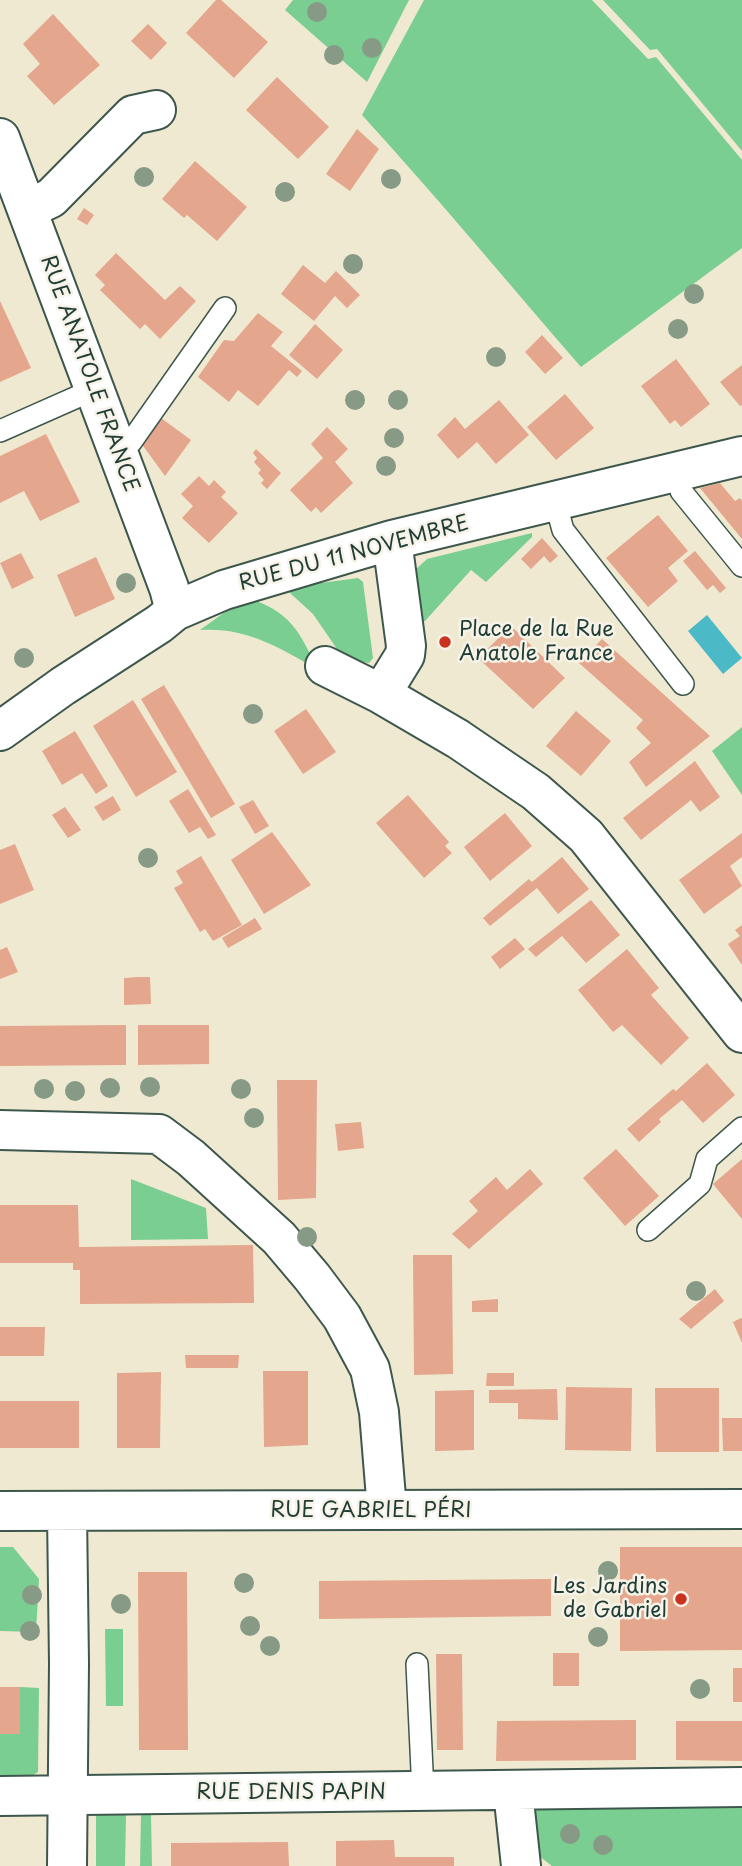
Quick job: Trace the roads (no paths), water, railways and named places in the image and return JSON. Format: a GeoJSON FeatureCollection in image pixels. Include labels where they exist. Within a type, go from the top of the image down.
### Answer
{"type":"FeatureCollection","features":[{"type":"Feature","properties":{"kind":"street"},"geometry":{"type":"LineString","coordinates":[[28,209],[51,198],[132,115],[156,110]]}},
{"type":"Feature","properties":{"kind":"street","name":"RUE ANATOLE FRANCE"},"geometry":{"type":"LineString","coordinates":[[0,138],[118,449],[175,611]]}},
{"type":"Feature","properties":{"kind":"street","name":"RUE DU 11 NOVEMBRE"},"geometry":{"type":"LineString","coordinates":[[0,731],[175,611],[224,590],[392,540],[742,456]]}},
{"type":"Feature","properties":{"kind":"street"},"geometry":{"type":"LineString","coordinates":[[381,694],[405,655],[406,646],[392,540]]}},
{"type":"Feature","properties":{"kind":"street"},"geometry":{"type":"LineString","coordinates":[[325,666],[381,694],[458,739],[536,792],[586,836],[742,1033]]}},
{"type":"Feature","properties":{"kind":"street"},"geometry":{"type":"LineString","coordinates":[[0,1130],[159,1135],[191,1158],[279,1238],[313,1277],[342,1317],[370,1369],[379,1412],[387,1510]]}},
{"type":"Feature","properties":{"kind":"street","name":"RUE GABRIEL PÉRI"},"geometry":{"type":"LineString","coordinates":[[0,1511],[66,1513],[742,1509]]}},
{"type":"Feature","properties":{"kind":"street"},"geometry":{"type":"LineString","coordinates":[[66,1513],[69,1561],[67,1866]]}},
{"type":"Feature","properties":{"kind":"street","name":"RUE DENIS PAPIN"},"geometry":{"type":"LineString","coordinates":[[0,1796],[742,1787]]}},
{"type":"Feature","properties":{"kind":"street"},"geometry":{"type":"LineString","coordinates":[[513,1791],[520,1866]]}},
{"type":"Feature","properties":{"kind":"lane"},"geometry":{"type":"LineString","coordinates":[[118,449],[131,442],[225,308]]}},
{"type":"Feature","properties":{"kind":"lane"},"geometry":{"type":"LineString","coordinates":[[0,431],[95,388]]}},
{"type":"Feature","properties":{"kind":"lane"},"geometry":{"type":"LineString","coordinates":[[678,471],[681,491],[742,566]]}},
{"type":"Feature","properties":{"kind":"lane"},"geometry":{"type":"LineString","coordinates":[[555,501],[563,530],[683,684]]}},
{"type":"Feature","properties":{"kind":"lane"},"geometry":{"type":"LineString","coordinates":[[648,1230],[700,1184],[707,1159],[742,1128]]}},
{"type":"Feature","properties":{"kind":"lane"},"geometry":{"type":"LineString","coordinates":[[416,1664],[424,1792]]}},
{"type":"Feature","properties":{"kind":"water"},"geometry":{"type":"Polygon","coordinates":[[[707,615],[742,658],[723,674],[688,631],[707,615]]]}},
{"type":"Feature","properties":{"kind":"place","name":"Place de la Rue Anatole France"},"geometry":{"type":"Point","coordinates":[445,642]}},
{"type":"Feature","properties":{"kind":"place","name":"Les Jardins de Gabriel"},"geometry":{"type":"Point","coordinates":[681,1599]}}]}
